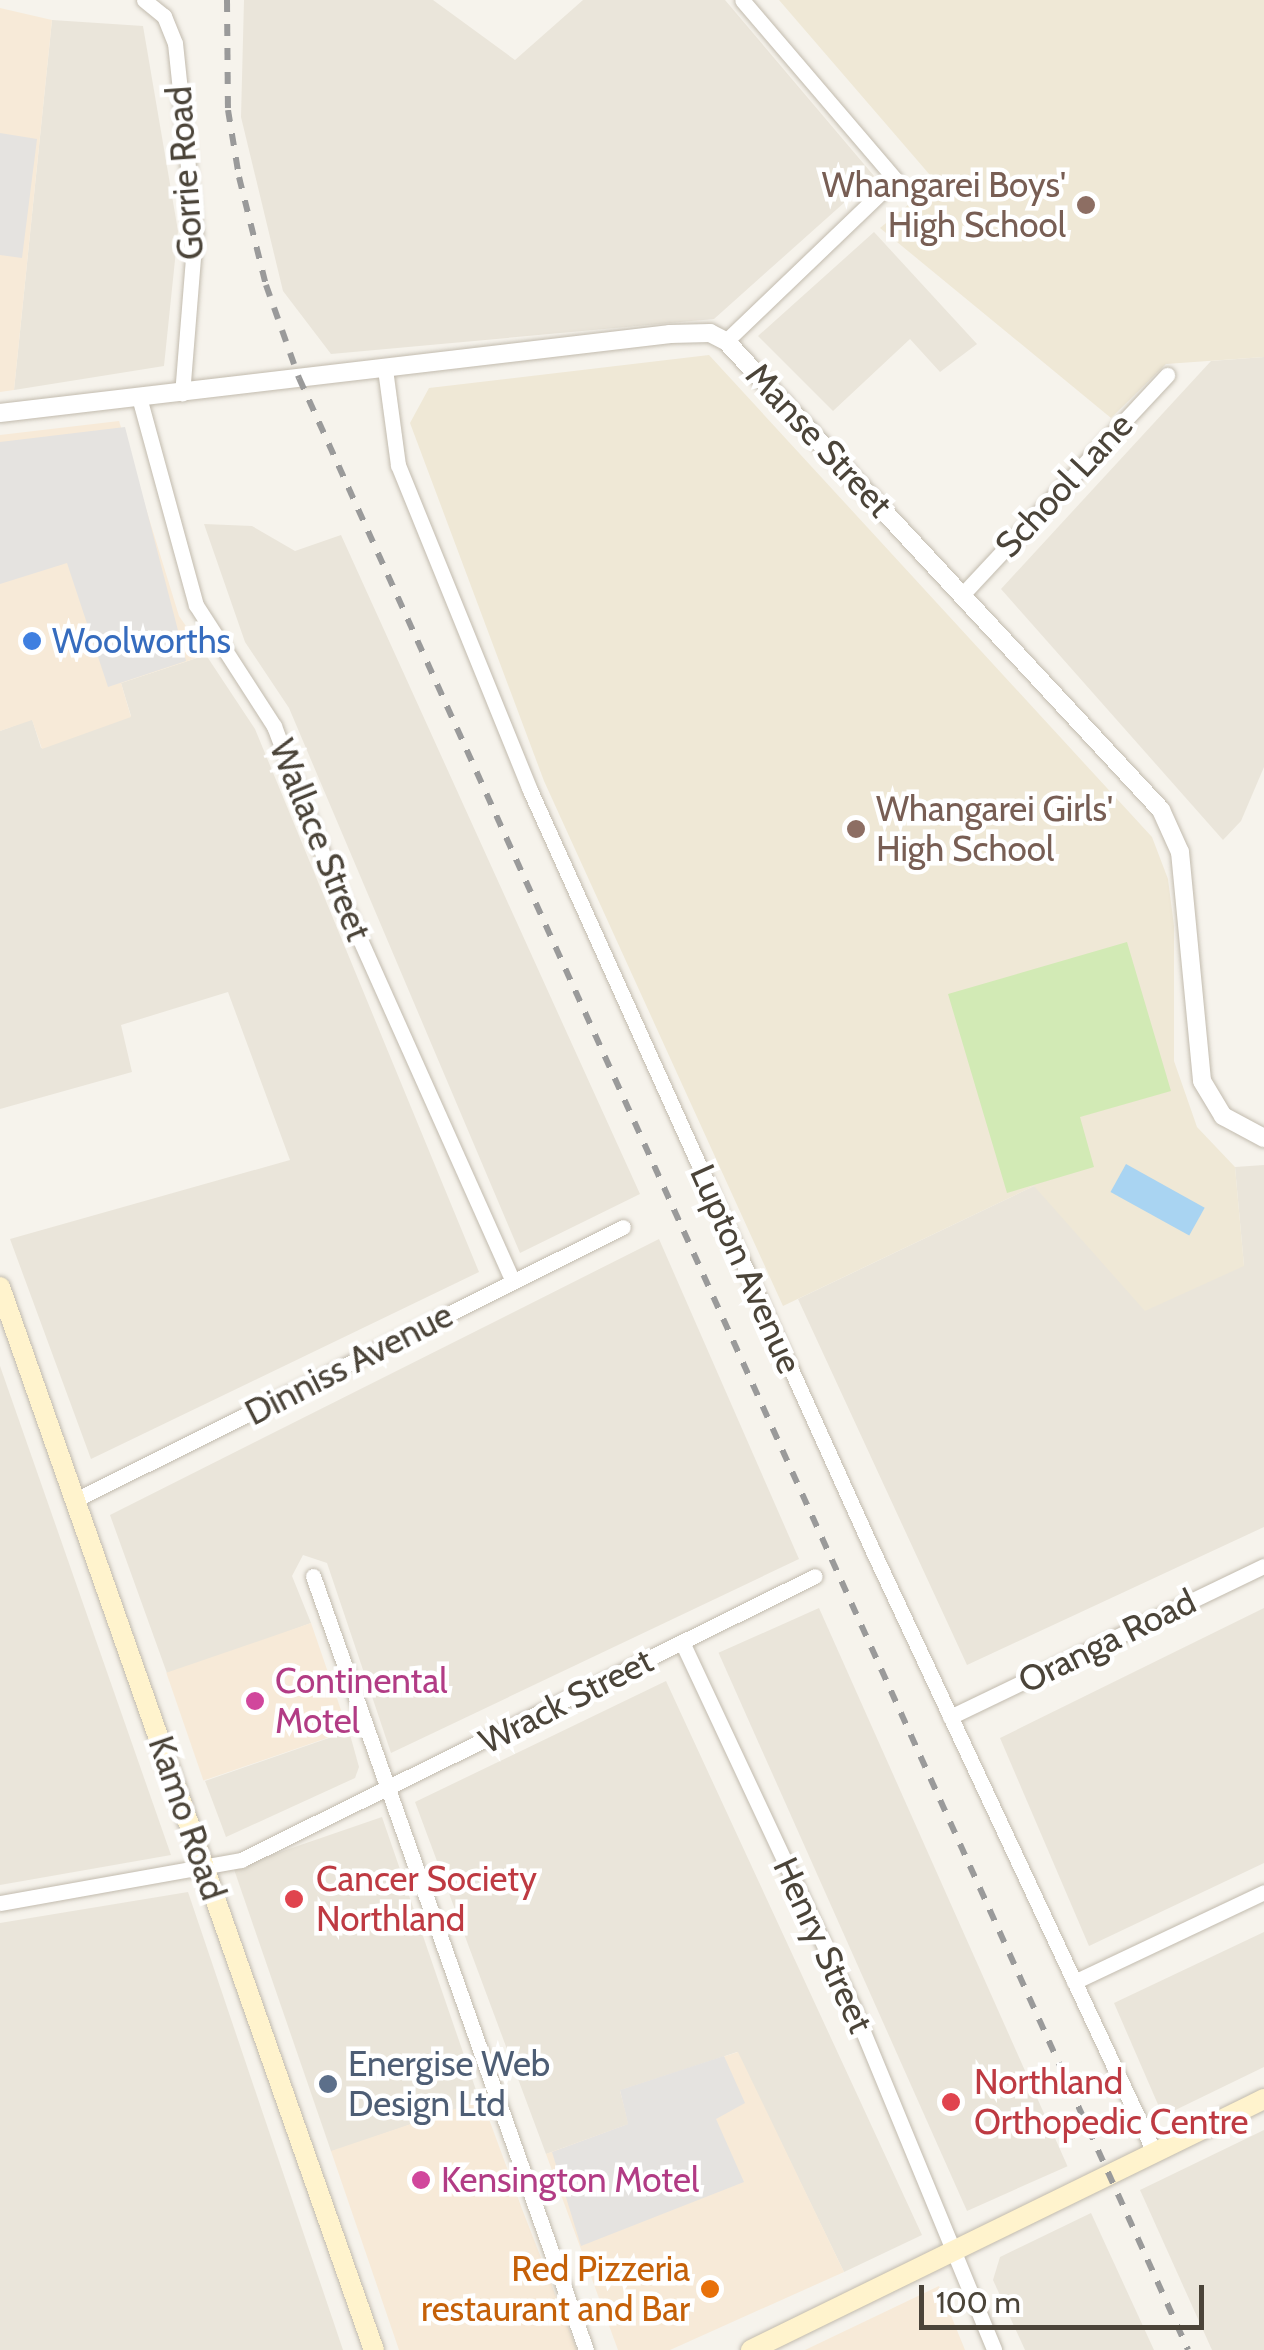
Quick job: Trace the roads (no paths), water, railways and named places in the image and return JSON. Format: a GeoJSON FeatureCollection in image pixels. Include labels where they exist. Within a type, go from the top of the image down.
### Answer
{"type":"FeatureCollection","features":[{"type":"Feature","properties":{"kind":"main road","name":"Kamo Road"},"geometry":{"type":"LineString","coordinates":[[0,1287],[374,2350]]}},
{"type":"Feature","properties":{"kind":"main road"},"geometry":{"type":"LineString","coordinates":[[751,2350],[1264,2099]]}},
{"type":"Feature","properties":{"kind":"street","name":"Gorrie Road"},"geometry":{"type":"LineString","coordinates":[[144,0],[164,16],[175,44],[195,233],[182,393]]}},
{"type":"Feature","properties":{"kind":"street"},"geometry":{"type":"LineString","coordinates":[[726,342],[895,179],[742,0]]}},
{"type":"Feature","properties":{"kind":"street","name":"Manse Street"},"geometry":{"type":"LineString","coordinates":[[0,413],[696,331],[726,342],[1166,820],[1180,852],[1202,1080],[1223,1116],[1264,1138]]}},
{"type":"Feature","properties":{"kind":"street","name":"Lupton Avenue"},"geometry":{"type":"LineString","coordinates":[[385,369],[398,465],[530,788],[950,1717],[1154,2152]]}},
{"type":"Feature","properties":{"kind":"street","name":"School Lane"},"geometry":{"type":"LineString","coordinates":[[962,595],[1167,374]]}},
{"type":"Feature","properties":{"kind":"street","name":"Wallace Street"},"geometry":{"type":"LineString","coordinates":[[139,398],[196,605],[274,726],[328,868],[513,1282]]}},
{"type":"Feature","properties":{"kind":"street","name":"Dinniss Avenue"},"geometry":{"type":"LineString","coordinates":[[75,1500],[623,1227]]}},
{"type":"Feature","properties":{"kind":"street","name":"Oranga Road"},"geometry":{"type":"LineString","coordinates":[[950,1717],[1264,1566]]}},
{"type":"Feature","properties":{"kind":"street"},"geometry":{"type":"LineString","coordinates":[[312,1576],[586,2350]]}},
{"type":"Feature","properties":{"kind":"street","name":"Wrack Street"},"geometry":{"type":"LineString","coordinates":[[0,1902],[205,1870],[241,1860],[815,1576]]}},
{"type":"Feature","properties":{"kind":"street","name":"Henry Street"},"geometry":{"type":"LineString","coordinates":[[682,1642],[855,2012],[994,2350]]}},
{"type":"Feature","properties":{"kind":"street"},"geometry":{"type":"LineString","coordinates":[[1074,1982],[1264,1892]]}},
{"type":"Feature","properties":{"kind":"water"},"geometry":{"type":"Polygon","coordinates":[[[1126,1164],[1205,1208],[1189,1236],[1110,1192],[1126,1164]]]}},
{"type":"Feature","properties":{"kind":"railway"},"geometry":{"type":"LineString","coordinates":[[227,0],[228,110],[239,177],[266,285],[299,378],[1188,2350]]}},
{"type":"Feature","properties":{"kind":"place","name":"Whangarei Boys' High School"},"geometry":{"type":"Point","coordinates":[1086,205]}},
{"type":"Feature","properties":{"kind":"place","name":"Woolworths"},"geometry":{"type":"Point","coordinates":[32,641]}},
{"type":"Feature","properties":{"kind":"place","name":"Whangarei Girls' High School"},"geometry":{"type":"Point","coordinates":[856,829]}},
{"type":"Feature","properties":{"kind":"place","name":"Continental Motel"},"geometry":{"type":"Point","coordinates":[255,1701]}},
{"type":"Feature","properties":{"kind":"place","name":"Cancer Society Northland"},"geometry":{"type":"Point","coordinates":[294,1899]}},
{"type":"Feature","properties":{"kind":"place","name":"Energise Web Design Ltd"},"geometry":{"type":"Point","coordinates":[328,2084]}},
{"type":"Feature","properties":{"kind":"place","name":"Northland Orthopedic Centre"},"geometry":{"type":"Point","coordinates":[951,2102]}},
{"type":"Feature","properties":{"kind":"place","name":"Kensington Motel"},"geometry":{"type":"Point","coordinates":[421,2180]}},
{"type":"Feature","properties":{"kind":"place","name":"Red Pizzeria restaurant and Bar"},"geometry":{"type":"Point","coordinates":[710,2289]}}]}
